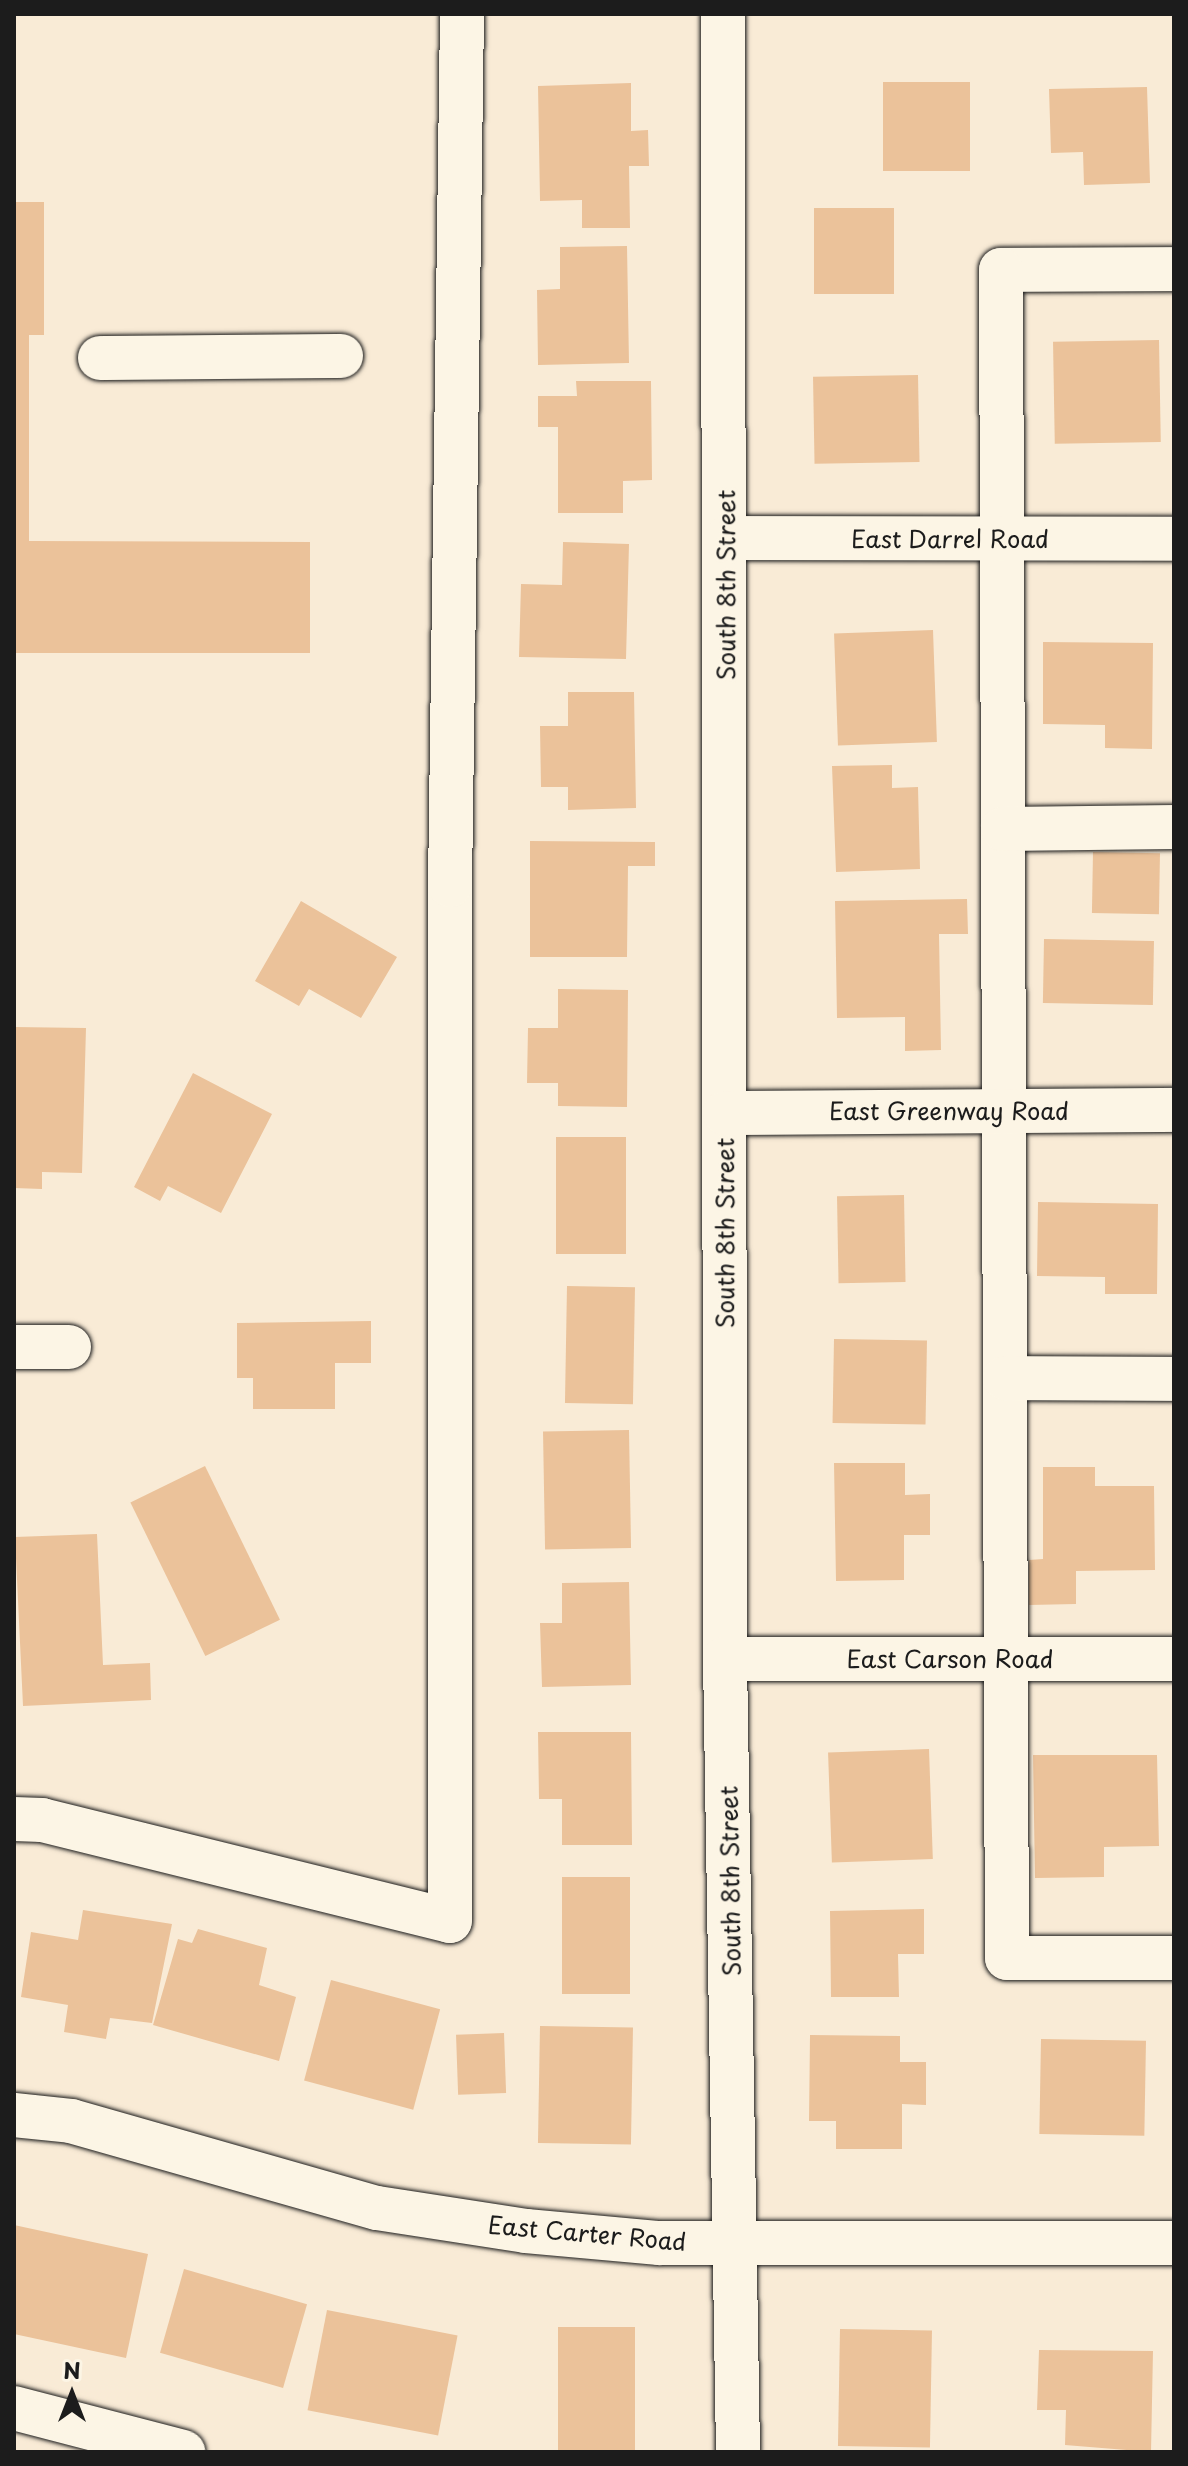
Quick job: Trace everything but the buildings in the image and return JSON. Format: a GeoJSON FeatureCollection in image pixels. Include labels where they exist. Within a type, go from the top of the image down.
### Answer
{"type":"FeatureCollection","features":[{"type":"Feature","properties":{"kind":"street"},"geometry":{"type":"LineString","coordinates":[[14,1819],[42,1820],[450,1921],[450,885],[462,14]]}},
{"type":"Feature","properties":{"kind":"street","name":"South 8th Street"},"geometry":{"type":"LineString","coordinates":[[723,14],[727,538],[725,1659],[739,2241],[738,2452]]}},
{"type":"Feature","properties":{"kind":"street"},"geometry":{"type":"LineString","coordinates":[[1174,269],[1001,270],[1007,1958],[1174,1958]]}},
{"type":"Feature","properties":{"kind":"street"},"geometry":{"type":"LineString","coordinates":[[100,358],[341,356]]}},
{"type":"Feature","properties":{"kind":"street","name":"East Darrel Road"},"geometry":{"type":"LineString","coordinates":[[727,538],[1174,539]]}},
{"type":"Feature","properties":{"kind":"street"},"geometry":{"type":"LineString","coordinates":[[1003,829],[1174,827]]}},
{"type":"Feature","properties":{"kind":"street","name":"East Greenway Road"},"geometry":{"type":"LineString","coordinates":[[725,1113],[1174,1110]]}},
{"type":"Feature","properties":{"kind":"street"},"geometry":{"type":"LineString","coordinates":[[14,1347],[69,1347]]}},
{"type":"Feature","properties":{"kind":"street"},"geometry":{"type":"LineString","coordinates":[[1005,1378],[1174,1379]]}},
{"type":"Feature","properties":{"kind":"street","name":"East Carson Road"},"geometry":{"type":"LineString","coordinates":[[725,1659],[1174,1659]]}},
{"type":"Feature","properties":{"kind":"street","name":"East Carter Road"},"geometry":{"type":"LineString","coordinates":[[14,2115],[71,2121],[377,2208],[526,2231],[659,2243],[1174,2243]]}},
{"type":"Feature","properties":{"kind":"street"},"geometry":{"type":"LineString","coordinates":[[14,2408],[183,2452]]}}]}
